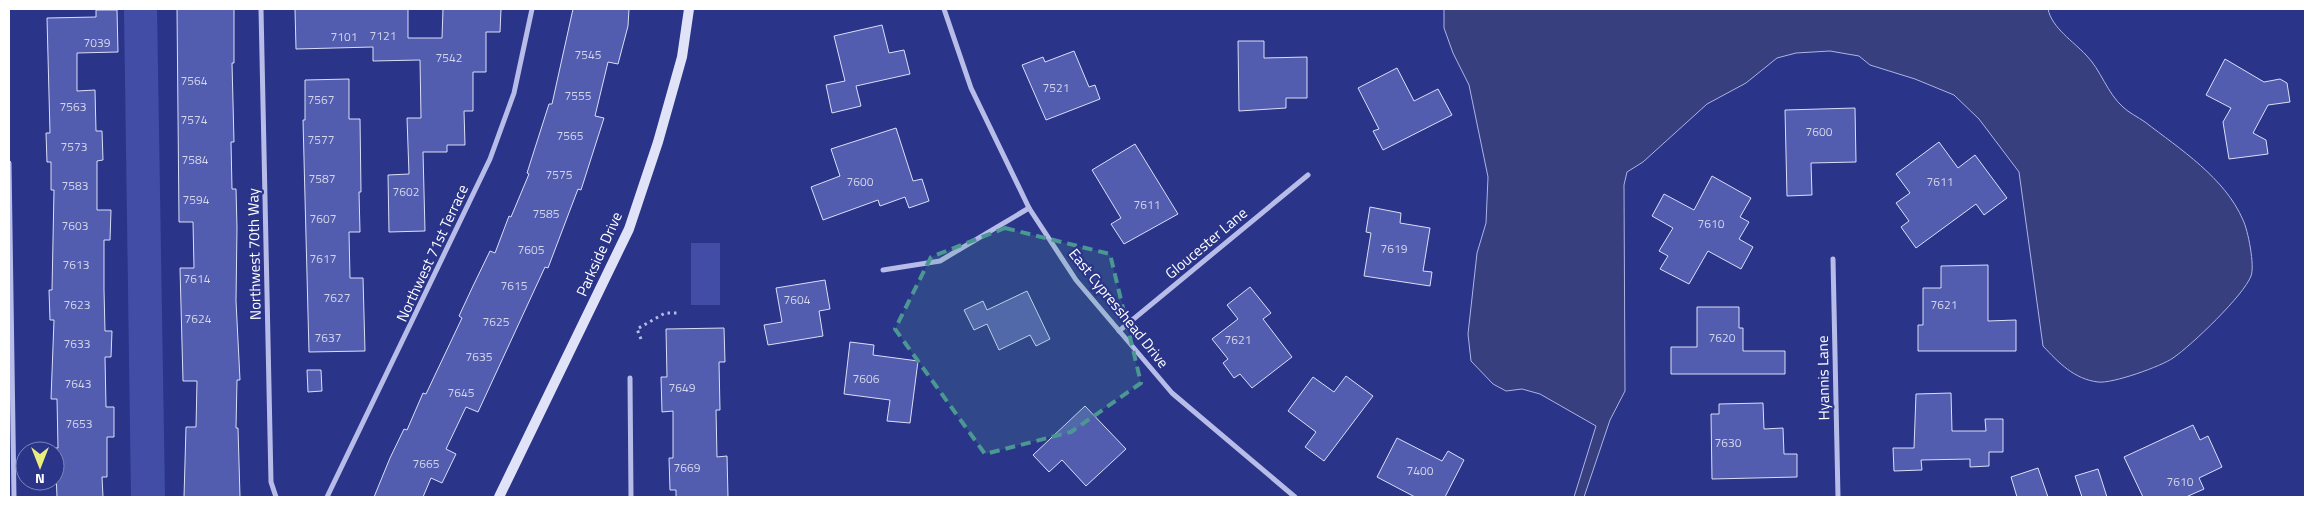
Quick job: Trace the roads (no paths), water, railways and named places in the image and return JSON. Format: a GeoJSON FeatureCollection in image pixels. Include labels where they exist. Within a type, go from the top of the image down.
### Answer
{"type":"FeatureCollection","features":[{"type":"Feature","properties":{"kind":"street","name":"Northwest 70th Way"},"geometry":{"type":"LineString","coordinates":[[261,9],[271,482],[276,497]]}},
{"type":"Feature","properties":{"kind":"street","name":"Northwest 71st Terrace"},"geometry":{"type":"LineString","coordinates":[[327,497],[490,159],[514,93],[532,9]]}},
{"type":"Feature","properties":{"kind":"street","name":"Parkside Drive"},"geometry":{"type":"LineString","coordinates":[[500,497],[629,229],[658,142],[682,57],[688,9]]}},
{"type":"Feature","properties":{"kind":"street","name":"East Cypresshead Drive"},"geometry":{"type":"LineString","coordinates":[[944,9],[971,88],[1029,208],[1076,280],[1172,393],[1295,497]]}},
{"type":"Feature","properties":{"kind":"street"},"geometry":{"type":"LineString","coordinates":[[9,163],[14,497]]}},
{"type":"Feature","properties":{"kind":"street","name":"Gloucester Lane"},"geometry":{"type":"LineString","coordinates":[[1119,331],[1308,175]]}},
{"type":"Feature","properties":{"kind":"street"},"geometry":{"type":"LineString","coordinates":[[883,270],[940,261],[1029,208]]}},
{"type":"Feature","properties":{"kind":"street","name":"Hyannis Lane"},"geometry":{"type":"LineString","coordinates":[[1833,259],[1838,497]]}},
{"type":"Feature","properties":{"kind":"street"},"geometry":{"type":"LineString","coordinates":[[630,378],[631,497]]}}]}
